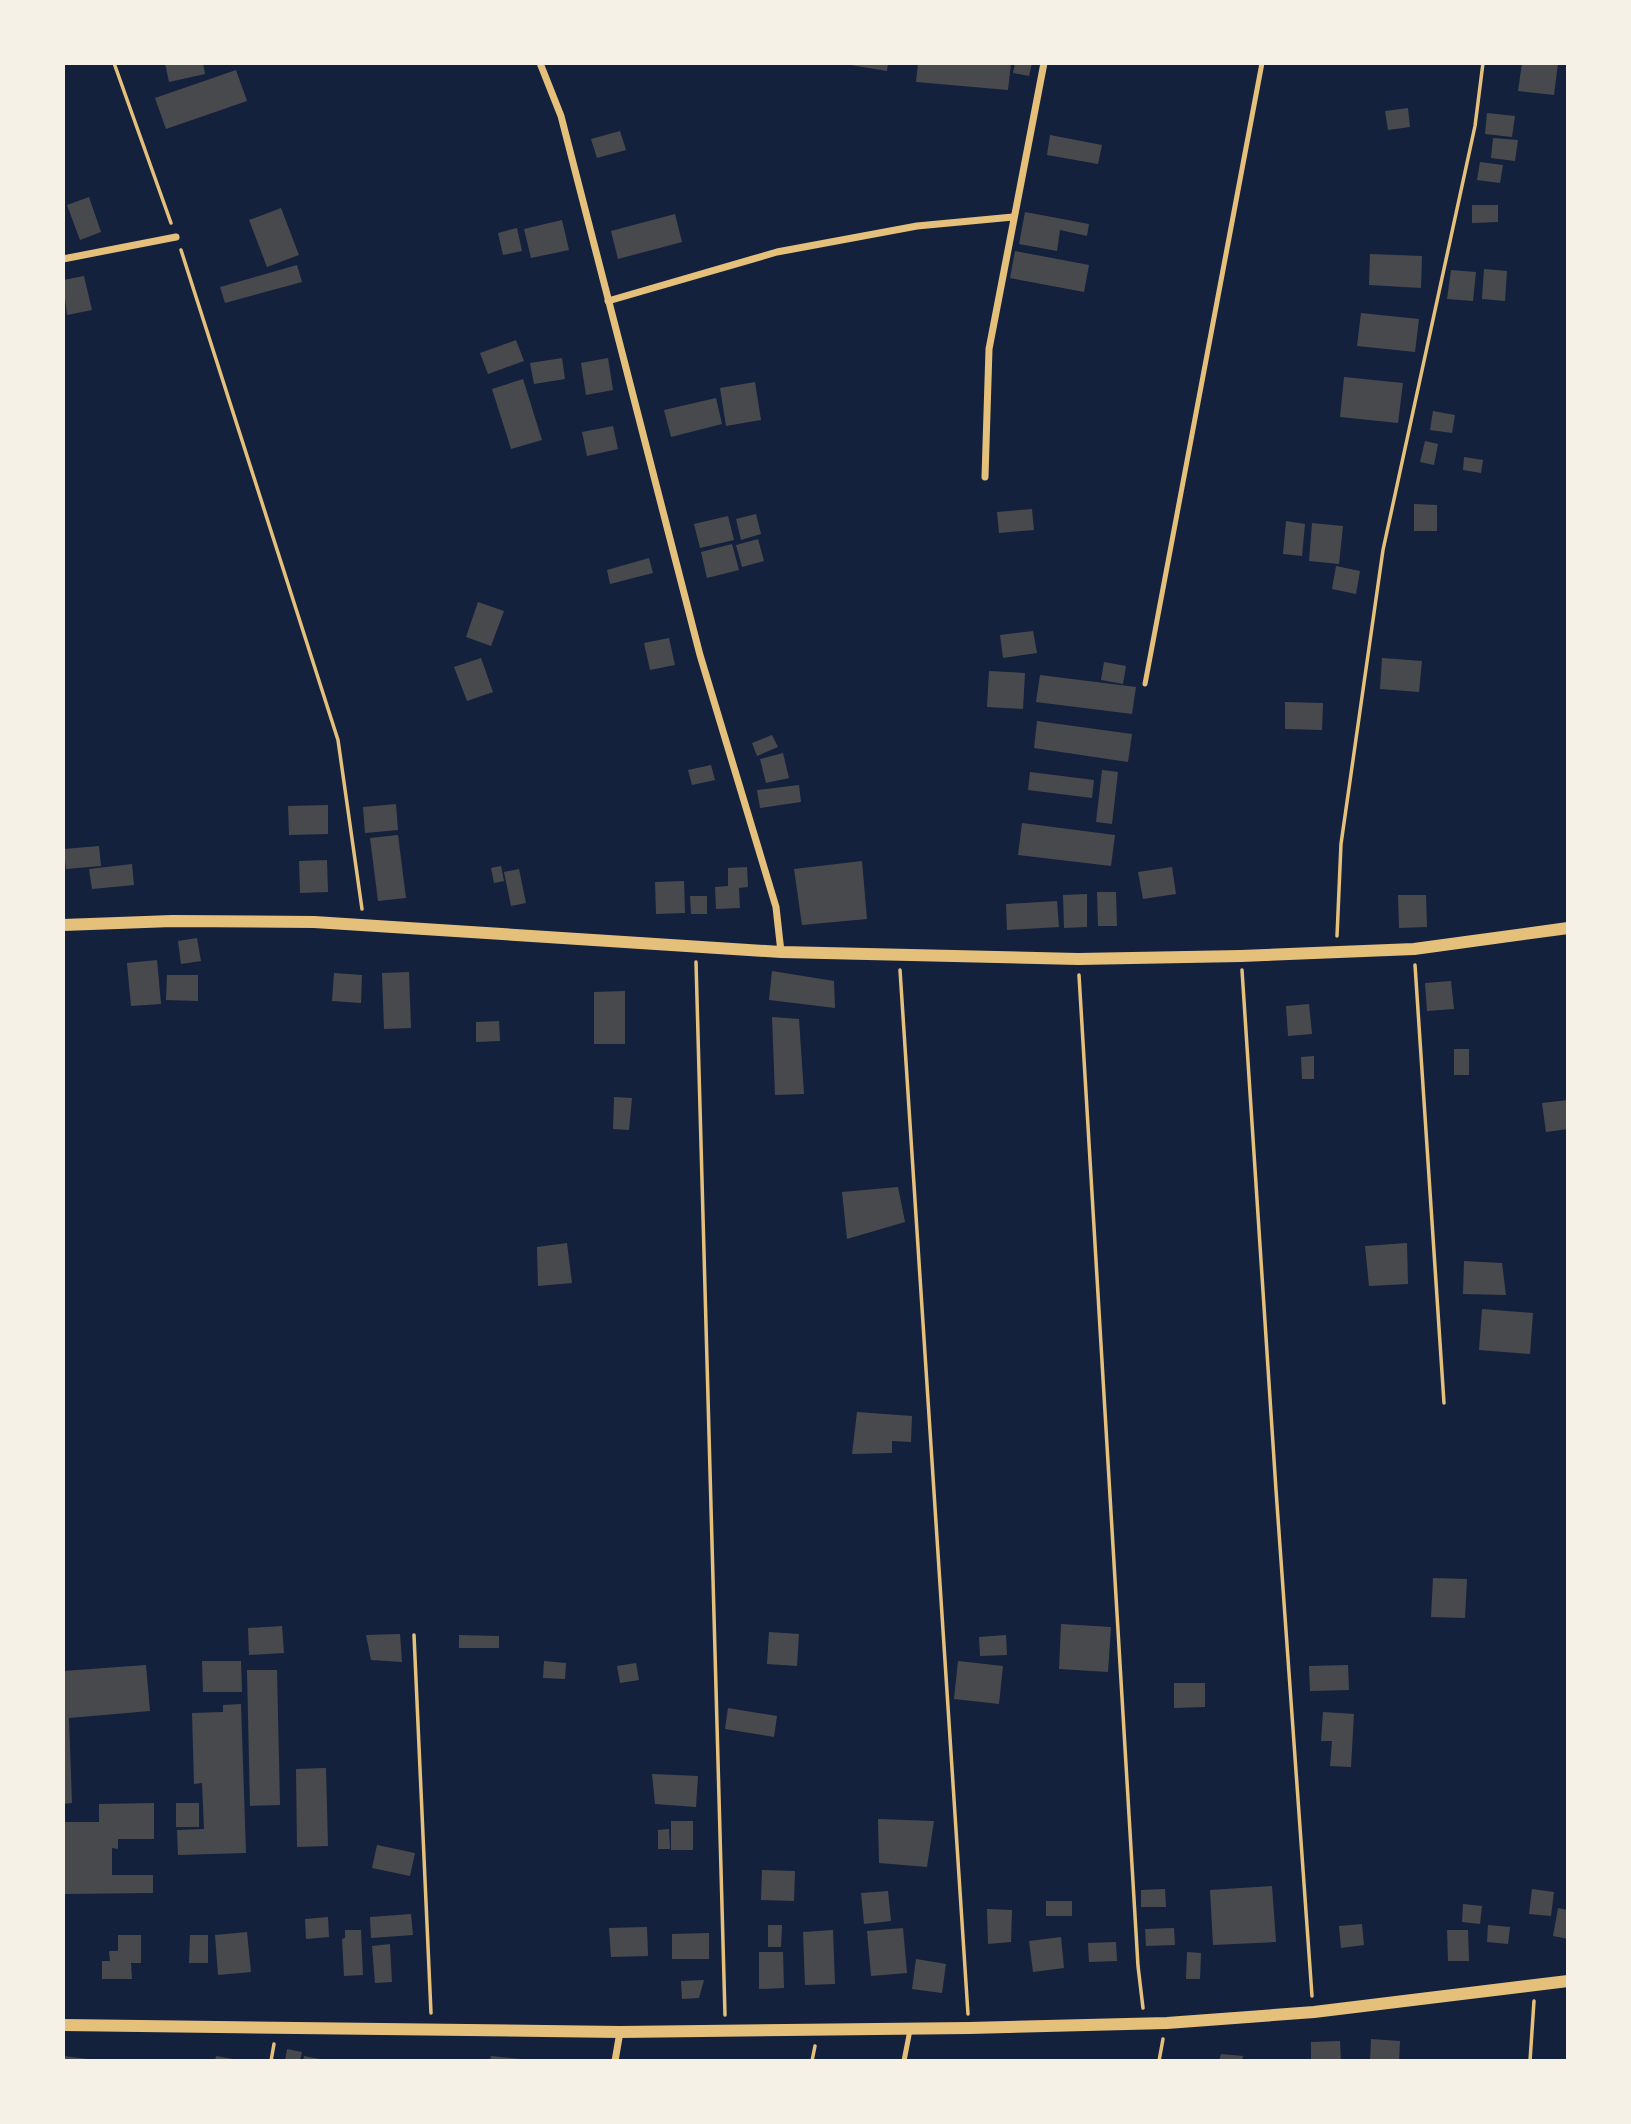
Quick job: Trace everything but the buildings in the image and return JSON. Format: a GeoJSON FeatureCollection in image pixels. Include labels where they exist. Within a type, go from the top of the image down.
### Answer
{"type":"FeatureCollection","features":[{"type":"Feature","properties":{"kind":"street"},"geometry":{"type":"LineString","coordinates":[[540,63],[561,116],[700,654],[776,907],[781,952]]}},
{"type":"Feature","properties":{"kind":"street"},"geometry":{"type":"LineString","coordinates":[[985,477],[989,349],[1044,63]]}},
{"type":"Feature","properties":{"kind":"street"},"geometry":{"type":"LineString","coordinates":[[608,301],[778,252],[917,226],[1013,217]]}},
{"type":"Feature","properties":{"kind":"street"},"geometry":{"type":"LineString","coordinates":[[63,259],[176,237]]}},
{"type":"Feature","properties":{"kind":"street"},"geometry":{"type":"LineString","coordinates":[[63,925],[172,920],[314,922],[781,952],[1078,959],[1414,949],[1568,928]]}},
{"type":"Feature","properties":{"kind":"street"},"geometry":{"type":"LineString","coordinates":[[63,2025],[620,2032],[1145,2024],[1314,2012],[1568,1981]]}},
{"type":"Feature","properties":{"kind":"street"},"geometry":{"type":"LineString","coordinates":[[615,2061],[620,2032]]}},
{"type":"Feature","properties":{"kind":"lane"},"geometry":{"type":"LineString","coordinates":[[1145,684],[1262,63]]}},
{"type":"Feature","properties":{"kind":"lane"},"geometry":{"type":"LineString","coordinates":[[905,2061],[910,2029]]}},
{"type":"Feature","properties":{"kind":"path"},"geometry":{"type":"LineString","coordinates":[[114,63],[176,237],[338,740],[364,925]]}},
{"type":"Feature","properties":{"kind":"path"},"geometry":{"type":"LineString","coordinates":[[1337,953],[1341,844],[1383,550],[1475,127],[1483,63]]}},
{"type":"Feature","properties":{"kind":"path"},"geometry":{"type":"LineString","coordinates":[[695,946],[726,2031]]}},
{"type":"Feature","properties":{"kind":"path"},"geometry":{"type":"LineString","coordinates":[[1414,949],[1444,1403]]}},
{"type":"Feature","properties":{"kind":"path"},"geometry":{"type":"LineString","coordinates":[[899,954],[969,2028]]}},
{"type":"Feature","properties":{"kind":"path"},"geometry":{"type":"LineString","coordinates":[[1241,956],[1314,2012]]}},
{"type":"Feature","properties":{"kind":"path"},"geometry":{"type":"LineString","coordinates":[[1078,959],[1138,1966],[1145,2024]]}},
{"type":"Feature","properties":{"kind":"path"},"geometry":{"type":"LineString","coordinates":[[414,1635],[432,2029]]}},
{"type":"Feature","properties":{"kind":"path"},"geometry":{"type":"LineString","coordinates":[[1530,2061],[1535,1985]]}},
{"type":"Feature","properties":{"kind":"path"},"geometry":{"type":"LineString","coordinates":[[1159,2061],[1167,2023]]}}]}
